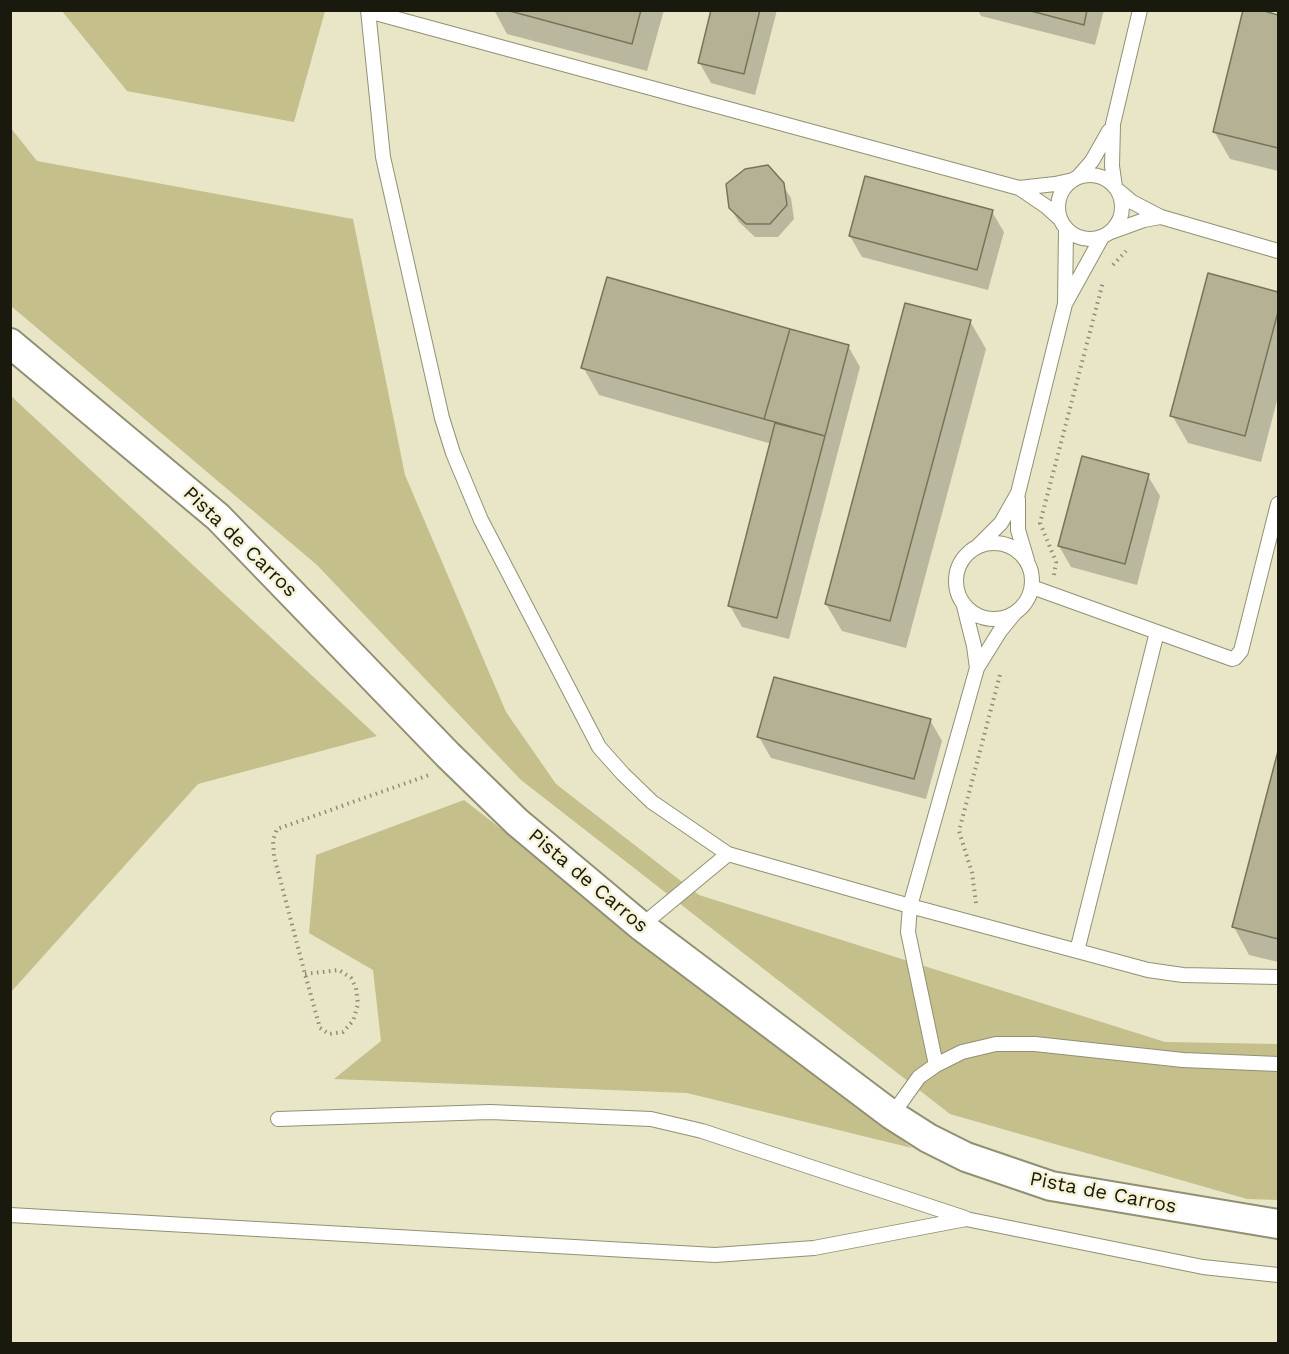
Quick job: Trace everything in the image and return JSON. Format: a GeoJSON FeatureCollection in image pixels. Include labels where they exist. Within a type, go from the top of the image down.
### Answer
{"type":"FeatureCollection","features":[{"type":"Feature","properties":{"kind":"street","name":"Pista de Carros"},"geometry":{"type":"LineString","coordinates":[[10,343],[218,517],[448,755],[517,822],[641,926],[892,1115],[928,1138],[966,1157],[1052,1186],[1278,1224]]}},
{"type":"Feature","properties":{"kind":"lane"},"geometry":{"type":"LineString","coordinates":[[1161,217],[1144,220],[1092,239],[1082,238],[1073,234],[1047,207],[1019,188],[417,17],[368,11],[383,157],[442,418],[465,485],[481,520],[599,747],[622,774],[652,802],[728,854],[910,906],[1165,973],[1278,977]]}},
{"type":"Feature","properties":{"kind":"lane"},"geometry":{"type":"LineString","coordinates":[[1065,304],[1106,234],[1121,215],[1122,206],[1112,166],[1113,123],[1141,13]]}},
{"type":"Feature","properties":{"kind":"lane"},"geometry":{"type":"LineString","coordinates":[[936,1065],[908,932],[910,906],[977,668],[1000,631],[1028,597],[1032,587],[1018,530],[1018,493],[1065,304],[1063,223],[1058,201],[1061,192],[1092,160],[1113,123]]}},
{"type":"Feature","properties":{"kind":"lane"},"geometry":{"type":"LineString","coordinates":[[1019,188],[1046,186],[1094,175],[1102,177],[1132,202],[1161,217],[1278,250]]}},
{"type":"Feature","properties":{"kind":"lane"},"geometry":{"type":"LineString","coordinates":[[977,668],[964,604],[958,593],[956,579],[959,566],[966,555],[1001,523],[1018,493]]}},
{"type":"Feature","properties":{"kind":"lane"},"geometry":{"type":"LineString","coordinates":[[1032,587],[1232,659],[1240,654],[1278,504]]}},
{"type":"Feature","properties":{"kind":"lane"},"geometry":{"type":"LineString","coordinates":[[977,547],[988,543],[1000,543],[1022,555],[1028,565]]}},
{"type":"Feature","properties":{"kind":"lane"},"geometry":{"type":"LineString","coordinates":[[964,604],[972,612],[982,617],[1003,618],[1014,614]]}},
{"type":"Feature","properties":{"kind":"lane"},"geometry":{"type":"LineString","coordinates":[[1077,951],[1157,632]]}},
{"type":"Feature","properties":{"kind":"lane"},"geometry":{"type":"LineString","coordinates":[[641,926],[728,854]]}},
{"type":"Feature","properties":{"kind":"lane"},"geometry":{"type":"LineString","coordinates":[[892,1115],[920,1077],[936,1065],[962,1052],[996,1044],[1035,1044],[1183,1060],[1278,1064]]}},
{"type":"Feature","properties":{"kind":"lane"},"geometry":{"type":"LineString","coordinates":[[278,1119],[490,1112],[651,1119],[702,1131],[966,1219],[1203,1267],[1278,1275]]}},
{"type":"Feature","properties":{"kind":"lane"},"geometry":{"type":"LineString","coordinates":[[10,1215],[715,1255],[814,1248],[966,1219]]}},
{"type":"Feature","properties":{"kind":"path"},"geometry":{"type":"LineString","coordinates":[[305,974],[339,970],[351,978],[356,988],[358,1004],[353,1021],[343,1032],[329,1034],[320,1028],[305,974],[274,856],[273,840],[277,829],[434,773],[448,755]]}},
{"type":"Feature","properties":{"kind":"shaded area"},"geometry":{"type":"Polygon","coordinates":[[[62,11],[325,11],[294,122],[127,91],[62,11]]]}},
{"type":"Feature","properties":{"kind":"shaded area"},"geometry":{"type":"Polygon","coordinates":[[[10,127],[37,161],[353,219],[405,475],[506,712],[556,784],[699,895],[1165,1042],[1278,1044],[1278,1200],[1247,1199],[950,1114],[521,780],[317,565],[11,306],[10,127]]]}},
{"type":"Feature","properties":{"kind":"shaded area"},"geometry":{"type":"Polygon","coordinates":[[[11,396],[377,736],[198,784],[11,992],[11,396]]]}},
{"type":"Feature","properties":{"kind":"shaded area"},"geometry":{"type":"Polygon","coordinates":[[[464,800],[912,1148],[687,1093],[334,1079],[381,1041],[373,970],[309,933],[316,855],[464,800]]]}},
{"type":"Feature","properties":{"kind":"building"},"geometry":{"type":"Polygon","coordinates":[[[506,10],[641,10],[632,44],[506,10]]]}},
{"type":"Feature","properties":{"kind":"building"},"geometry":{"type":"Polygon","coordinates":[[[711,10],[760,10],[744,74],[698,63],[711,10]]]}},
{"type":"Feature","properties":{"kind":"building"},"geometry":{"type":"Polygon","coordinates":[[[1027,10],[1087,10],[1084,25],[1027,10]]]}},
{"type":"Feature","properties":{"kind":"building"},"geometry":{"type":"Polygon","coordinates":[[[1243,10],[1261,10],[1278,15],[1278,148],[1213,132],[1243,10]]]}},
{"type":"Feature","properties":{"kind":"building"},"geometry":{"type":"Polygon","coordinates":[[[768,165],[784,183],[787,205],[770,224],[746,224],[729,208],[726,184],[745,169],[768,165]]]}},
{"type":"Feature","properties":{"kind":"building"},"geometry":{"type":"Polygon","coordinates":[[[865,176],[993,210],[977,270],[849,236],[865,176]]]}},
{"type":"Feature","properties":{"kind":"building"},"geometry":{"type":"Polygon","coordinates":[[[1208,273],[1278,292],[1278,312],[1245,436],[1170,416],[1208,273]]]}},
{"type":"Feature","properties":{"kind":"building"},"geometry":{"type":"Polygon","coordinates":[[[607,277],[790,329],[764,419],[581,368],[607,277]]]}},
{"type":"Feature","properties":{"kind":"building"},"geometry":{"type":"Polygon","coordinates":[[[905,303],[971,320],[890,621],[825,604],[905,303]]]}},
{"type":"Feature","properties":{"kind":"building"},"geometry":{"type":"Polygon","coordinates":[[[790,329],[849,345],[825,436],[764,419],[790,329]]]}},
{"type":"Feature","properties":{"kind":"building"},"geometry":{"type":"Polygon","coordinates":[[[775,423],[825,436],[777,618],[728,606],[775,423]]]}},
{"type":"Feature","properties":{"kind":"building"},"geometry":{"type":"Polygon","coordinates":[[[1082,456],[1149,474],[1125,564],[1058,546],[1082,456]]]}},
{"type":"Feature","properties":{"kind":"building"},"geometry":{"type":"Polygon","coordinates":[[[774,677],[931,719],[914,779],[757,737],[774,677]]]}},
{"type":"Feature","properties":{"kind":"building"},"geometry":{"type":"Polygon","coordinates":[[[1278,751],[1278,939],[1232,927],[1278,751]]]}}]}
